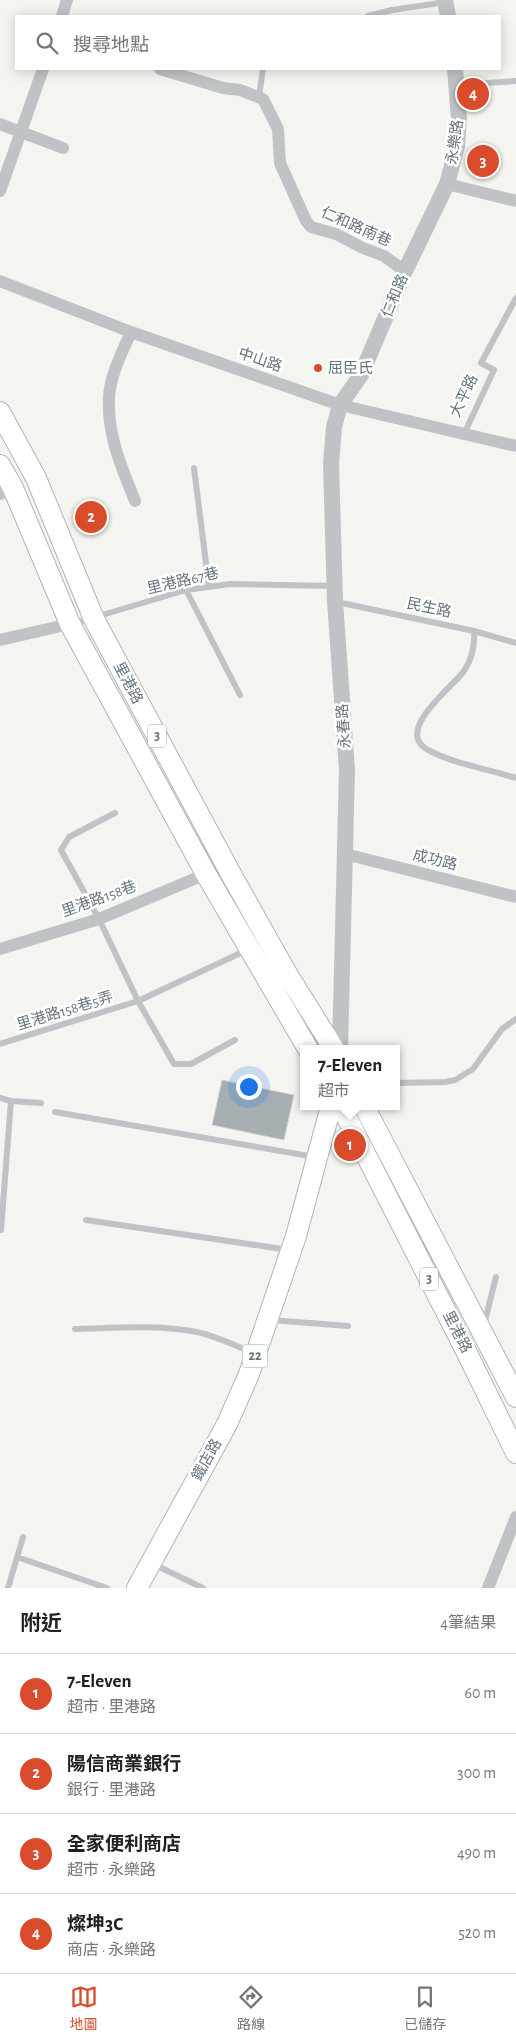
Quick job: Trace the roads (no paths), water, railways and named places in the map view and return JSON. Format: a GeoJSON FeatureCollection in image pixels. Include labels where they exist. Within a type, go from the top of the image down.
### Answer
{"type":"FeatureCollection","features":[{"type":"Feature","properties":{"kind":"main road","name":"里港路"},"geometry":{"type":"LineString","coordinates":[[0,412],[36,478],[94,618],[230,874],[286,972],[332,1045]]}},
{"type":"Feature","properties":{"kind":"main road","name":"里港路"},"geometry":{"type":"LineString","coordinates":[[0,465],[6,491],[70,624],[206,874],[306,1045]]}},
{"type":"Feature","properties":{"kind":"main road","name":"鐵店路"},"geometry":{"type":"LineString","coordinates":[[137,1588],[226,1424],[256,1353],[296,1236],[330,1110]]}},
{"type":"Feature","properties":{"kind":"main road","name":"里港路"},"geometry":{"type":"LineString","coordinates":[[343,1110],[474,1342],[516,1397]]}},
{"type":"Feature","properties":{"kind":"main road","name":"里港路"},"geometry":{"type":"LineString","coordinates":[[366,1110],[474,1342],[516,1453]]}},
{"type":"Feature","properties":{"kind":"street"},"geometry":{"type":"LineString","coordinates":[[62,15],[67,0]]}},
{"type":"Feature","properties":{"kind":"street"},"geometry":{"type":"LineString","coordinates":[[0,191],[19,132],[43,70]]}},
{"type":"Feature","properties":{"kind":"street"},"geometry":{"type":"LineString","coordinates":[[163,70],[223,88],[240,90],[260,96]]}},
{"type":"Feature","properties":{"kind":"street","name":"永樂路"},"geometry":{"type":"LineString","coordinates":[[447,184],[457,148],[459,118],[456,77]]}},
{"type":"Feature","properties":{"kind":"street","name":"仁和路南巷"},"geometry":{"type":"LineString","coordinates":[[260,96],[278,130],[280,163],[306,221],[311,227],[336,234],[384,256],[406,270]]}},
{"type":"Feature","properties":{"kind":"street"},"geometry":{"type":"LineString","coordinates":[[0,124],[62,148]]}},
{"type":"Feature","properties":{"kind":"street"},"geometry":{"type":"LineString","coordinates":[[447,184],[516,201]]}},
{"type":"Feature","properties":{"kind":"street","name":"仁和路"},"geometry":{"type":"LineString","coordinates":[[340,405],[361,375],[406,270],[447,184]]}},
{"type":"Feature","properties":{"kind":"street","name":"中山路"},"geometry":{"type":"LineString","coordinates":[[0,281],[131,332],[340,405],[516,446]]}},
{"type":"Feature","properties":{"kind":"street"},"geometry":{"type":"LineString","coordinates":[[131,332],[115,369],[109,396],[109,406],[115,449],[136,501]]}},
{"type":"Feature","properties":{"kind":"street","name":"永春路"},"geometry":{"type":"LineString","coordinates":[[340,405],[334,427],[331,464],[335,593],[346,770],[340,1045]]}},
{"type":"Feature","properties":{"kind":"street"},"geometry":{"type":"LineString","coordinates":[[0,640],[70,624]]}},
{"type":"Feature","properties":{"kind":"street","name":"成功路"},"geometry":{"type":"LineString","coordinates":[[345,854],[516,897]]}},
{"type":"Feature","properties":{"kind":"street","name":"里港路158巷"},"geometry":{"type":"LineString","coordinates":[[0,949],[99,919],[206,874]]}},
{"type":"Feature","properties":{"kind":"street"},"geometry":{"type":"LineString","coordinates":[[488,1588],[516,1518]]}},
{"type":"Feature","properties":{"kind":"lane"},"geometry":{"type":"LineString","coordinates":[[372,15],[392,10],[446,6]]}},
{"type":"Feature","properties":{"kind":"lane"},"geometry":{"type":"LineString","coordinates":[[260,96],[263,70]]}},
{"type":"Feature","properties":{"kind":"lane"},"geometry":{"type":"LineString","coordinates":[[456,77],[516,82]]}},
{"type":"Feature","properties":{"kind":"lane","name":"大平路"},"geometry":{"type":"LineString","coordinates":[[464,434],[494,370],[481,362],[516,298]]}},
{"type":"Feature","properties":{"kind":"lane"},"geometry":{"type":"LineString","coordinates":[[194,468],[209,587]]}},
{"type":"Feature","properties":{"kind":"lane","name":"里港路67巷"},"geometry":{"type":"LineString","coordinates":[[70,624],[186,590],[230,584],[335,593]]}},
{"type":"Feature","properties":{"kind":"lane"},"geometry":{"type":"LineString","coordinates":[[186,590],[240,694]]}},
{"type":"Feature","properties":{"kind":"lane","name":"民生路"},"geometry":{"type":"LineString","coordinates":[[335,593],[516,643]]}},
{"type":"Feature","properties":{"kind":"lane"},"geometry":{"type":"LineString","coordinates":[[474,631],[475,644],[468,664],[457,680],[422,716],[417,733],[419,741],[426,749],[450,759],[516,778]]}},
{"type":"Feature","properties":{"kind":"lane","name":"里港路158巷5弄"},"geometry":{"type":"LineString","coordinates":[[115,814],[69,837],[61,850],[99,919],[138,1001],[174,1064],[191,1064],[235,1040]]}},
{"type":"Feature","properties":{"kind":"lane","name":"里港路158巷5弄"},"geometry":{"type":"LineString","coordinates":[[0,1044],[138,1001],[250,949]]}},
{"type":"Feature","properties":{"kind":"lane"},"geometry":{"type":"LineString","coordinates":[[400,1083],[455,1080],[473,1069],[502,1029],[516,1020]]}},
{"type":"Feature","properties":{"kind":"lane"},"geometry":{"type":"LineString","coordinates":[[0,1098],[11,1101],[41,1103]]}},
{"type":"Feature","properties":{"kind":"lane"},"geometry":{"type":"LineString","coordinates":[[1,1230],[11,1101]]}},
{"type":"Feature","properties":{"kind":"lane"},"geometry":{"type":"LineString","coordinates":[[55,1112],[316,1157]]}},
{"type":"Feature","properties":{"kind":"lane"},"geometry":{"type":"LineString","coordinates":[[86,1220],[290,1250]]}},
{"type":"Feature","properties":{"kind":"lane"},"geometry":{"type":"LineString","coordinates":[[474,1342],[496,1277]]}},
{"type":"Feature","properties":{"kind":"lane"},"geometry":{"type":"LineString","coordinates":[[267,1320],[348,1326]]}},
{"type":"Feature","properties":{"kind":"lane"},"geometry":{"type":"LineString","coordinates":[[75,1329],[152,1327],[198,1332],[256,1353]]}},
{"type":"Feature","properties":{"kind":"lane"},"geometry":{"type":"LineString","coordinates":[[8,1588],[23,1537]]}},
{"type":"Feature","properties":{"kind":"lane"},"geometry":{"type":"LineString","coordinates":[[17,1557],[107,1588]]}},
{"type":"Feature","properties":{"kind":"lane"},"geometry":{"type":"LineString","coordinates":[[150,1563],[203,1588]]}},
{"type":"Feature","properties":{"kind":"place","name":"燦坤3C"},"geometry":{"type":"Point","coordinates":[473,94]}},
{"type":"Feature","properties":{"kind":"place","name":"全家便利商店"},"geometry":{"type":"Point","coordinates":[483,161]}},
{"type":"Feature","properties":{"kind":"place","name":"屈臣氏"},"geometry":{"type":"Point","coordinates":[318,368]}},
{"type":"Feature","properties":{"kind":"place","name":"陽信商業銀行"},"geometry":{"type":"Point","coordinates":[91,517]}},
{"type":"Feature","properties":{"kind":"place","name":"7-Eleven"},"geometry":{"type":"Point","coordinates":[350,1145]}}]}
